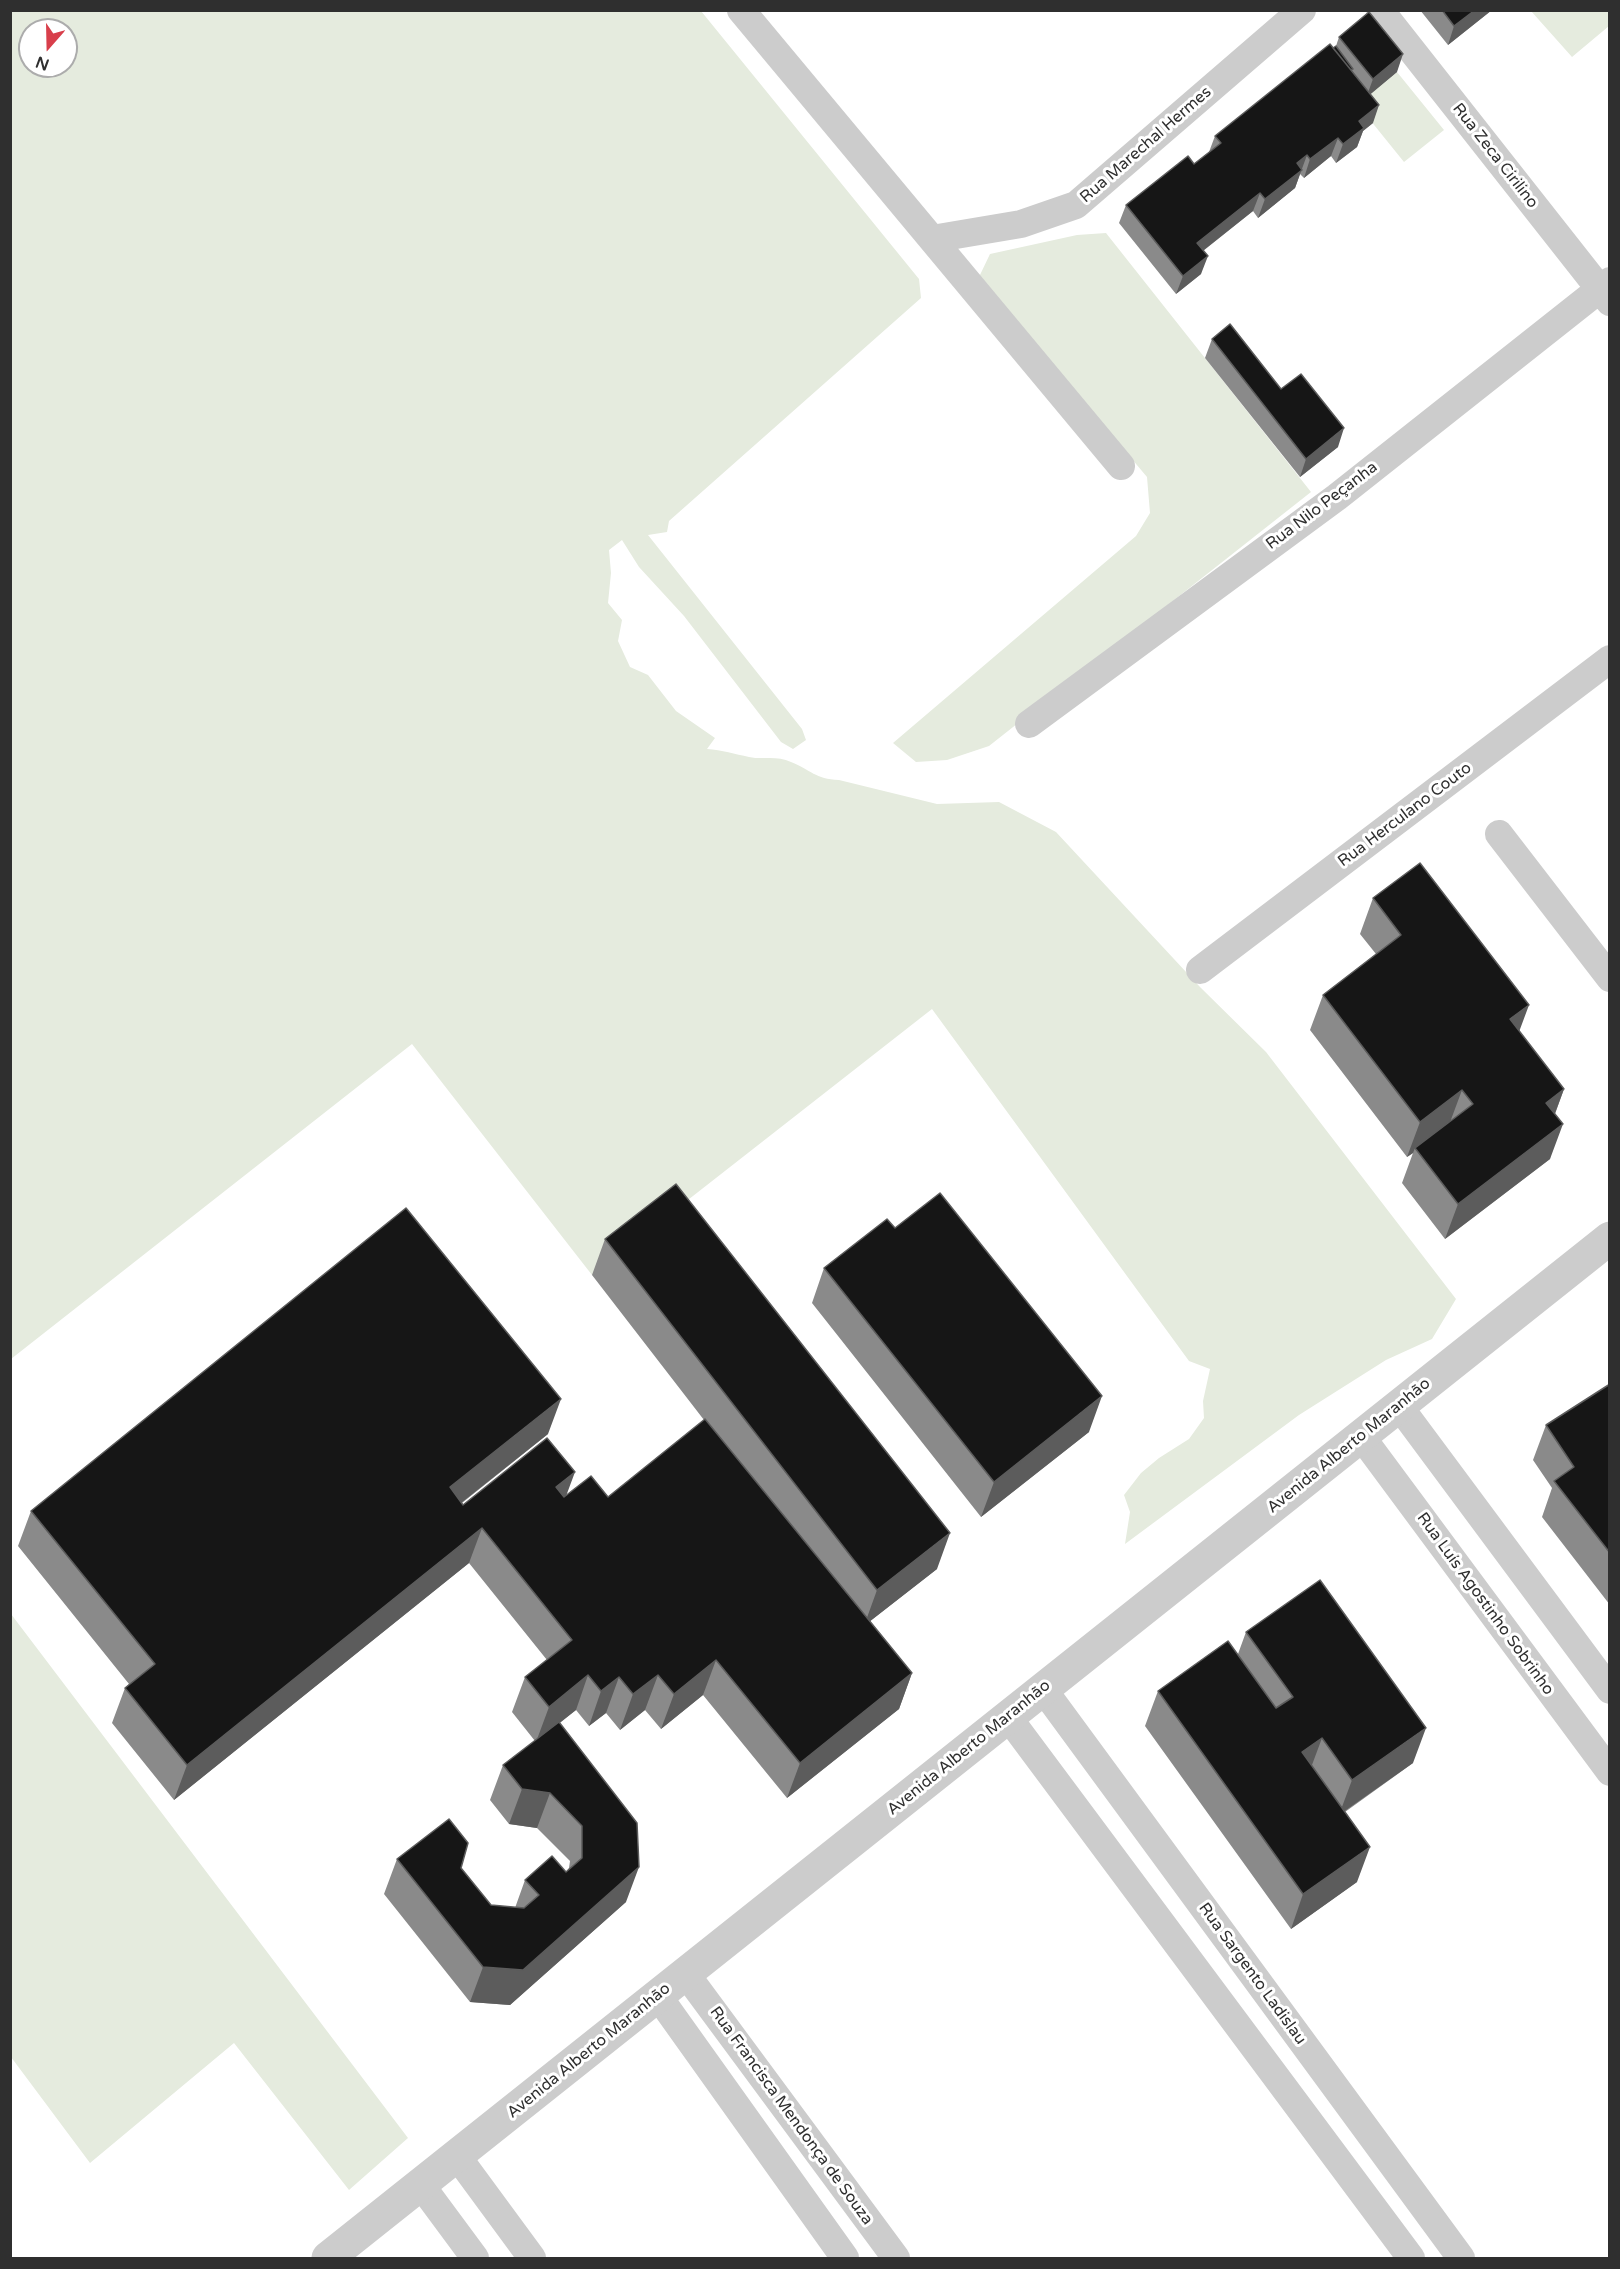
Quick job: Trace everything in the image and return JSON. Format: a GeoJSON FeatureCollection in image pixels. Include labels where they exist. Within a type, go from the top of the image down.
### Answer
{"type":"FeatureCollection","features":[{"type":"Feature","properties":{"kind":"street"},"geometry":{"type":"LineString","coordinates":[[741,10],[1121,466]]}},
{"type":"Feature","properties":{"kind":"street","name":"Rua Marechal Hermes"},"geometry":{"type":"LineString","coordinates":[[932,239],[1021,224],[1076,205],[1302,10]]}},
{"type":"Feature","properties":{"kind":"street","name":"Rua Zeca Cirilino"},"geometry":{"type":"LineString","coordinates":[[1380,10],[1606,290]]}},
{"type":"Feature","properties":{"kind":"street","name":"Rua Nilo Peçanha"},"geometry":{"type":"LineString","coordinates":[[1029,724],[1337,497],[1606,290]]}},
{"type":"Feature","properties":{"kind":"street","name":"Rua Herculano Couto"},"geometry":{"type":"LineString","coordinates":[[1200,970],[1610,659]]}},
{"type":"Feature","properties":{"kind":"street"},"geometry":{"type":"LineString","coordinates":[[1499,834],[1610,978]]}},
{"type":"Feature","properties":{"kind":"street","name":"Avenida Alberto Maranhão"},"geometry":{"type":"LineString","coordinates":[[328,2259],[1610,1238]]}},
{"type":"Feature","properties":{"kind":"street"},"geometry":{"type":"LineString","coordinates":[[1399,1406],[1610,1690]]}},
{"type":"Feature","properties":{"kind":"street","name":"Rua Luís Agostinho Sobrinho"},"geometry":{"type":"LineString","coordinates":[[1361,1436],[1610,1772]]}},
{"type":"Feature","properties":{"kind":"street","name":"Rua Sargento Ladislau"},"geometry":{"type":"LineString","coordinates":[[1043,1689],[1461,2259]]}},
{"type":"Feature","properties":{"kind":"street"},"geometry":{"type":"LineString","coordinates":[[1008,1718],[1411,2259]]}},
{"type":"Feature","properties":{"kind":"street","name":"Rua Francisca Mendonça de Souza"},"geometry":{"type":"LineString","coordinates":[[686,1974],[896,2259]]}},
{"type":"Feature","properties":{"kind":"street"},"geometry":{"type":"LineString","coordinates":[[658,1996],[846,2259]]}},
{"type":"Feature","properties":{"kind":"street"},"geometry":{"type":"LineString","coordinates":[[457,2156],[531,2259]]}},
{"type":"Feature","properties":{"kind":"street"},"geometry":{"type":"LineString","coordinates":[[421,2185],[475,2259]]}},
{"type":"Feature","properties":{"kind":"shaded area"},"geometry":{"type":"Polygon","coordinates":[[[10,11],[701,11],[919,279],[921,298],[669,521],[667,532],[648,535],[802,729],[806,740],[793,749],[781,742],[684,616],[639,567],[622,540],[609,550],[611,573],[608,603],[622,620],[618,641],[630,667],[648,675],[676,711],[715,738],[707,749],[754,758],[786,760],[824,778],[937,804],[999,802],[1056,832],[1200,987],[1266,1052],[1456,1299],[1432,1339],[1386,1360],[1299,1415],[1125,1544],[1130,1512],[1124,1495],[1141,1473],[1159,1458],[1189,1439],[1204,1418],[1203,1401],[1210,1369],[1189,1361],[932,1009],[592,1275],[412,1044],[11,1359],[10,11]]]}},
{"type":"Feature","properties":{"kind":"shaded area"},"geometry":{"type":"Polygon","coordinates":[[[1531,11],[1609,11],[1609,26],[1572,57],[1531,11]]]}},
{"type":"Feature","properties":{"kind":"shaded area"},"geometry":{"type":"Polygon","coordinates":[[[1397,72],[1444,130],[1404,162],[1341,84],[1366,97],[1397,72]]]}},
{"type":"Feature","properties":{"kind":"shaded area"},"geometry":{"type":"Polygon","coordinates":[[[1106,233],[1311,492],[989,746],[947,760],[916,762],[893,743],[1136,536],[1150,513],[1147,477],[979,277],[990,254],[1077,235],[1106,233]]]}},
{"type":"Feature","properties":{"kind":"shaded area"},"geometry":{"type":"Polygon","coordinates":[[[11,1614],[408,2138],[349,2190],[234,2043],[90,2163],[11,2057],[11,1614]]]}},
{"type":"Feature","properties":{"kind":"building"},"geometry":{"type":"Polygon","coordinates":[[[1442,10],[1475,10],[1454,26],[1442,10]]]}},
{"type":"Feature","properties":{"kind":"building"},"geometry":{"type":"Polygon","coordinates":[[[1369,12],[1403,54],[1373,79],[1339,37],[1369,12]]]}},
{"type":"Feature","properties":{"kind":"building"},"geometry":{"type":"Polygon","coordinates":[[[1330,44],[1379,105],[1359,121],[1364,128],[1343,144],[1338,138],[1310,159],[1307,155],[1297,163],[1302,170],[1265,199],[1260,193],[1197,243],[1208,256],[1183,276],[1126,205],[1188,156],[1194,164],[1221,143],[1215,136],[1330,44]]]}},
{"type":"Feature","properties":{"kind":"building"},"geometry":{"type":"Polygon","coordinates":[[[1336,46],[1353,69],[1351,70],[1333,48],[1336,46]]]}},
{"type":"Feature","properties":{"kind":"building"},"geometry":{"type":"Polygon","coordinates":[[[1230,324],[1281,389],[1301,374],[1344,428],[1306,459],[1212,339],[1230,324]]]}},
{"type":"Feature","properties":{"kind":"building"},"geometry":{"type":"Polygon","coordinates":[[[1420,863],[1529,1005],[1510,1019],[1564,1089],[1546,1103],[1563,1124],[1458,1204],[1415,1148],[1473,1104],[1462,1090],[1420,1122],[1323,995],[1401,935],[1373,898],[1420,863]]]}},
{"type":"Feature","properties":{"kind":"building"},"geometry":{"type":"Polygon","coordinates":[[[676,1184],[950,1533],[877,1590],[605,1239],[676,1184]]]}},
{"type":"Feature","properties":{"kind":"building"},"geometry":{"type":"Polygon","coordinates":[[[940,1193],[1102,1396],[994,1482],[824,1268],[887,1219],[895,1228],[940,1193]]]}},
{"type":"Feature","properties":{"kind":"building"},"geometry":{"type":"Polygon","coordinates":[[[406,1208],[561,1399],[450,1487],[463,1505],[547,1438],[575,1472],[556,1487],[564,1497],[591,1476],[608,1497],[705,1419],[912,1673],[800,1763],[716,1660],[674,1694],[658,1675],[633,1694],[619,1677],[601,1691],[588,1675],[549,1707],[525,1677],[572,1640],[482,1528],[187,1765],[125,1688],[155,1664],[31,1511],[406,1208]]]}},
{"type":"Feature","properties":{"kind":"building"},"geometry":{"type":"Polygon","coordinates":[[[1610,1384],[1610,1553],[1554,1481],[1574,1467],[1546,1425],[1610,1384]]]}},
{"type":"Feature","properties":{"kind":"building"},"geometry":{"type":"Polygon","coordinates":[[[1320,1580],[1426,1728],[1352,1780],[1322,1738],[1302,1752],[1370,1847],[1303,1894],[1158,1691],[1228,1641],[1276,1708],[1293,1697],[1246,1632],[1320,1580]]]}},
{"type":"Feature","properties":{"kind":"building"},"geometry":{"type":"Polygon","coordinates":[[[559,1722],[637,1823],[639,1867],[523,1970],[483,1967],[397,1859],[449,1819],[468,1843],[461,1868],[491,1905],[524,1908],[539,1895],[525,1880],[552,1856],[566,1872],[582,1858],[582,1826],[550,1793],[522,1789],[503,1765],[559,1722]]]}}]}
